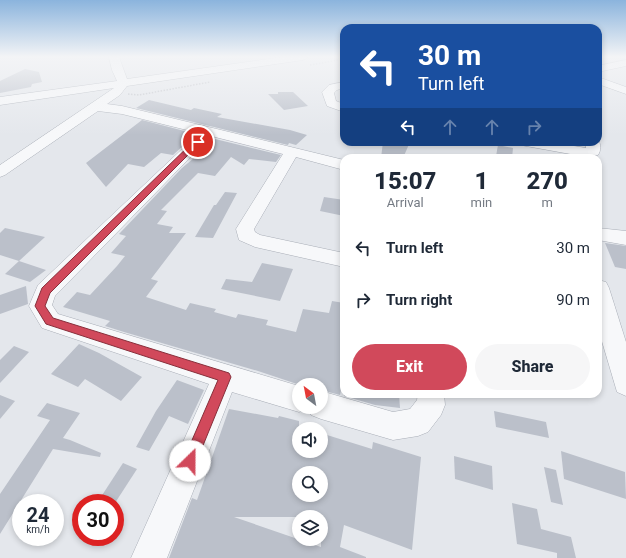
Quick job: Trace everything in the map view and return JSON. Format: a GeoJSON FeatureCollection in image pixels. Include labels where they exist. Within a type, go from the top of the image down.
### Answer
{"type":"FeatureCollection","features":[{"type":"Feature","properties":{"kind":"street"},"geometry":{"type":"LineString","coordinates":[[0,101],[123,83]]}},
{"type":"Feature","properties":{"kind":"street"},"geometry":{"type":"LineString","coordinates":[[0,172],[98,107],[116,93],[123,83]]}},
{"type":"Feature","properties":{"kind":"street"},"geometry":{"type":"LineString","coordinates":[[606,83],[626,91]]}},
{"type":"Feature","properties":{"kind":"street"},"geometry":{"type":"LineString","coordinates":[[340,86],[333,87],[328,92],[331,103],[340,106]]}},
{"type":"Feature","properties":{"kind":"street"},"geometry":{"type":"LineString","coordinates":[[0,108],[18,106]]}},
{"type":"Feature","properties":{"kind":"street"},"geometry":{"type":"LineString","coordinates":[[98,107],[122,110],[340,164]]}},
{"type":"Feature","properties":{"kind":"street"},"geometry":{"type":"LineString","coordinates":[[208,131],[46,291],[40,306],[50,321],[225,377],[292,396]]}},
{"type":"Feature","properties":{"kind":"street"},"geometry":{"type":"LineString","coordinates":[[548,146],[587,153],[593,152],[593,146]]}},
{"type":"Feature","properties":{"kind":"street"},"geometry":{"type":"LineString","coordinates":[[292,152],[245,229],[246,235],[254,240],[340,259]]}},
{"type":"Feature","properties":{"kind":"street"},"geometry":{"type":"LineString","coordinates":[[602,235],[626,238]]}},
{"type":"Feature","properties":{"kind":"street"},"geometry":{"type":"LineString","coordinates":[[602,302],[626,383]]}},
{"type":"Feature","properties":{"kind":"street"},"geometry":{"type":"LineString","coordinates":[[149,558],[225,377]]}},
{"type":"Feature","properties":{"kind":"street"},"geometry":{"type":"LineString","coordinates":[[328,407],[393,426],[418,422],[431,405],[431,398]]}},
{"type":"Feature","properties":{"kind":"building"},"geometry":{"type":"Polygon","coordinates":[[[0,83],[37,83],[32,84],[31,87],[0,93],[0,83]]]}},
{"type":"Feature","properties":{"kind":"building"},"geometry":{"type":"Polygon","coordinates":[[[278,92],[293,92],[308,106],[284,110],[268,94],[278,94],[278,92]]]}},
{"type":"Feature","properties":{"kind":"building"},"geometry":{"type":"Polygon","coordinates":[[[149,100],[191,110],[194,108],[222,114],[217,117],[290,130],[307,135],[296,145],[289,143],[288,145],[136,108],[149,100]]]}},
{"type":"Feature","properties":{"kind":"building"},"geometry":{"type":"Polygon","coordinates":[[[142,120],[196,134],[173,155],[161,153],[144,167],[128,164],[106,187],[86,163],[142,120]]]}},
{"type":"Feature","properties":{"kind":"building"},"geometry":{"type":"Polygon","coordinates":[[[211,138],[281,155],[276,162],[249,159],[244,165],[231,157],[215,176],[198,173],[161,210],[167,211],[157,224],[173,227],[169,233],[186,233],[151,279],[158,281],[146,297],[186,310],[190,303],[216,309],[214,312],[236,318],[238,314],[268,320],[266,325],[296,332],[303,309],[329,313],[332,301],[340,302],[340,395],[328,392],[328,378],[292,378],[292,382],[105,326],[110,321],[63,307],[77,292],[90,295],[117,266],[125,256],[111,253],[126,236],[119,234],[182,168],[194,158],[192,158],[211,138]]]}},
{"type":"Feature","properties":{"kind":"building"},"geometry":{"type":"Polygon","coordinates":[[[382,146],[408,146],[405,154],[382,154],[382,146]]]}},
{"type":"Feature","properties":{"kind":"building"},"geometry":{"type":"Polygon","coordinates":[[[498,146],[513,148],[512,154],[496,154],[498,146]]]}},
{"type":"Feature","properties":{"kind":"building"},"geometry":{"type":"Polygon","coordinates":[[[225,192],[237,193],[213,238],[195,237],[214,205],[216,205],[225,192]]]}},
{"type":"Feature","properties":{"kind":"building"},"geometry":{"type":"Polygon","coordinates":[[[324,197],[340,199],[340,215],[320,211],[324,197]]]}},
{"type":"Feature","properties":{"kind":"building"},"geometry":{"type":"Polygon","coordinates":[[[5,228],[45,237],[19,261],[0,255],[0,233],[5,228]]]}},
{"type":"Feature","properties":{"kind":"building"},"geometry":{"type":"Polygon","coordinates":[[[605,243],[626,246],[626,269],[615,267],[605,243]]]}},
{"type":"Feature","properties":{"kind":"building"},"geometry":{"type":"Polygon","coordinates":[[[19,261],[46,270],[30,282],[5,274],[19,261]]]}},
{"type":"Feature","properties":{"kind":"building"},"geometry":{"type":"Polygon","coordinates":[[[262,263],[293,269],[280,301],[221,289],[226,279],[252,282],[262,263]]]}},
{"type":"Feature","properties":{"kind":"building"},"geometry":{"type":"Polygon","coordinates":[[[26,286],[28,304],[0,314],[0,295],[26,286]]]}},
{"type":"Feature","properties":{"kind":"building"},"geometry":{"type":"Polygon","coordinates":[[[79,344],[99,353],[142,377],[121,401],[85,379],[78,387],[51,374],[79,344]]]}},
{"type":"Feature","properties":{"kind":"building"},"geometry":{"type":"Polygon","coordinates":[[[14,346],[29,352],[0,383],[0,360],[14,346]]]}},
{"type":"Feature","properties":{"kind":"building"},"geometry":{"type":"Polygon","coordinates":[[[177,380],[204,390],[188,424],[169,416],[149,451],[136,447],[156,411],[177,380]]]}},
{"type":"Feature","properties":{"kind":"building"},"geometry":{"type":"Polygon","coordinates":[[[0,395],[15,401],[0,419],[0,395]]]}},
{"type":"Feature","properties":{"kind":"building"},"geometry":{"type":"Polygon","coordinates":[[[351,398],[399,398],[400,408],[375,405],[351,398]]]}},
{"type":"Feature","properties":{"kind":"building"},"geometry":{"type":"Polygon","coordinates":[[[47,403],[80,413],[63,438],[101,453],[100,457],[53,449],[25,494],[12,494],[12,515],[0,534],[0,494],[50,420],[37,416],[47,403]]]}},
{"type":"Feature","properties":{"kind":"building"},"geometry":{"type":"Polygon","coordinates":[[[229,409],[278,418],[279,416],[299,421],[292,422],[292,458],[328,458],[328,435],[372,449],[373,442],[421,457],[412,550],[344,525],[340,547],[366,558],[169,558],[192,498],[197,500],[229,409]]]}},
{"type":"Feature","properties":{"kind":"building"},"geometry":{"type":"Polygon","coordinates":[[[494,411],[546,422],[549,438],[496,427],[494,411]]]}},
{"type":"Feature","properties":{"kind":"building"},"geometry":{"type":"Polygon","coordinates":[[[561,451],[625,472],[626,499],[564,479],[561,451]]]}},
{"type":"Feature","properties":{"kind":"building"},"geometry":{"type":"Polygon","coordinates":[[[454,456],[492,466],[493,490],[455,479],[454,456]]]}},
{"type":"Feature","properties":{"kind":"building"},"geometry":{"type":"Polygon","coordinates":[[[123,463],[137,469],[121,494],[103,494],[123,463]]]}},
{"type":"Feature","properties":{"kind":"building"},"geometry":{"type":"Polygon","coordinates":[[[544,467],[556,470],[563,505],[551,502],[544,467]]]}},
{"type":"Feature","properties":{"kind":"building"},"geometry":{"type":"Polygon","coordinates":[[[512,503],[537,509],[541,529],[571,537],[576,558],[557,558],[557,553],[517,544],[512,503]]]}},
{"type":"Feature","properties":{"kind":"route"},"geometry":{"type":"LineString","coordinates":[[190,461],[225,377],[50,321],[40,306],[46,291],[198,142]]}}]}
